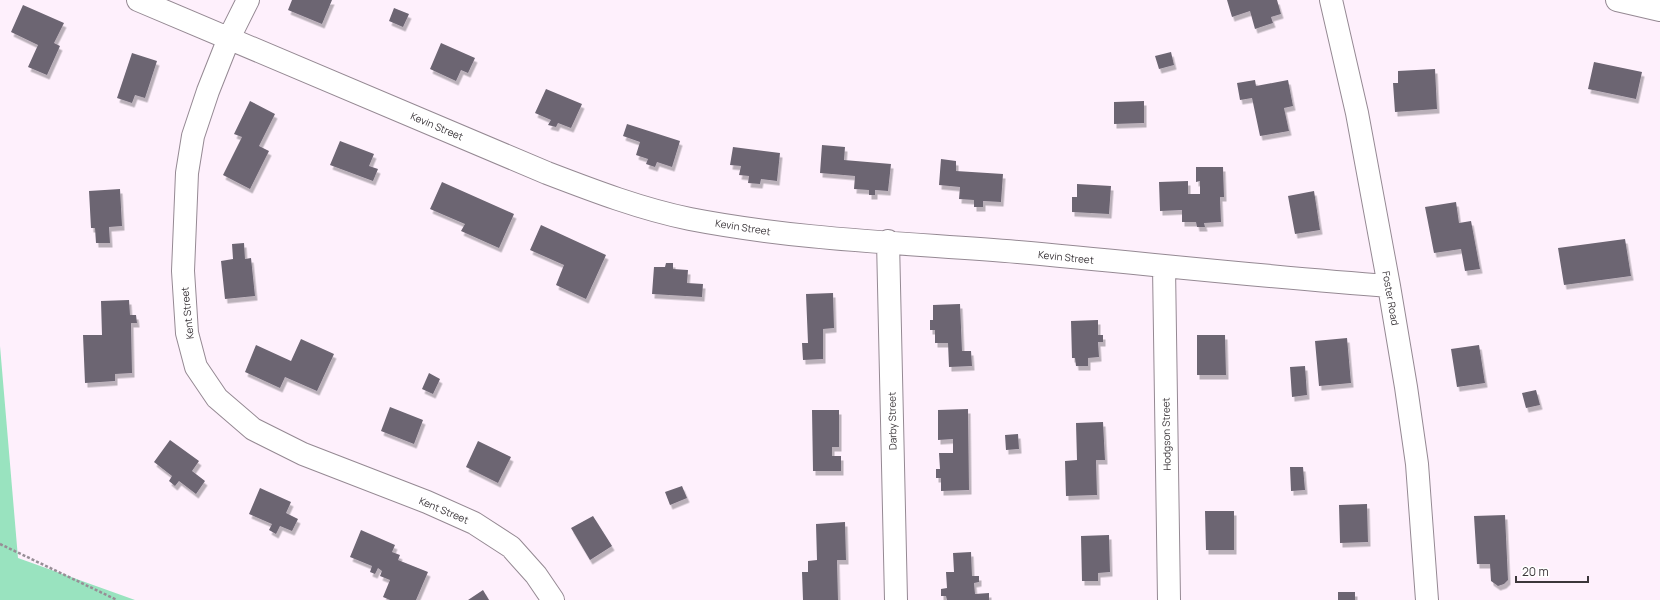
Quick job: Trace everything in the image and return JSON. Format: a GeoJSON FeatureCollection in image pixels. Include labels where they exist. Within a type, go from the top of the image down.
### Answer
{"type":"FeatureCollection","features":[{"type":"Feature","properties":{"kind":"street","name":"Kevin Street"},"geometry":{"type":"LineString","coordinates":[[138,0],[547,173],[614,198],[688,218],[745,228],[806,236],[888,241],[1164,267],[1389,286]]}},
{"type":"Feature","properties":{"kind":"street","name":"Kent Street"},"geometry":{"type":"LineString","coordinates":[[248,0],[229,38],[208,91],[193,136],[187,173],[183,271],[187,333],[196,367],[217,398],[253,429],[303,454],[427,502],[474,523],[511,547],[536,575],[553,600]]}},
{"type":"Feature","properties":{"kind":"street","name":"Foster Road"},"geometry":{"type":"LineString","coordinates":[[1331,0],[1356,113],[1389,286],[1417,464],[1427,600]]}},
{"type":"Feature","properties":{"kind":"street"},"geometry":{"type":"LineString","coordinates":[[1618,0],[1660,10]]}},
{"type":"Feature","properties":{"kind":"street","name":"Darby Street"},"geometry":{"type":"LineString","coordinates":[[888,241],[896,600]]}},
{"type":"Feature","properties":{"kind":"street","name":"Hodgson Street"},"geometry":{"type":"LineString","coordinates":[[1164,267],[1169,600]]}},
{"type":"Feature","properties":{"kind":"path"},"geometry":{"type":"LineString","coordinates":[[0,544],[117,600]]}},
{"type":"Feature","properties":{"kind":"green space"},"geometry":{"type":"Polygon","coordinates":[[[0,346],[18,558],[135,600],[0,600],[0,346]]]}},
{"type":"Feature","properties":{"kind":"building"},"geometry":{"type":"Polygon","coordinates":[[[292,0],[332,0],[322,24],[288,10],[292,0]]]}},
{"type":"Feature","properties":{"kind":"building"},"geometry":{"type":"Polygon","coordinates":[[[1227,0],[1277,0],[1281,14],[1271,17],[1273,23],[1255,29],[1250,11],[1232,17],[1227,0]]]}},
{"type":"Feature","properties":{"kind":"building"},"geometry":{"type":"Polygon","coordinates":[[[23,5],[64,23],[54,43],[60,46],[47,75],[28,67],[38,45],[11,32],[23,5]]]}},
{"type":"Feature","properties":{"kind":"building"},"geometry":{"type":"Polygon","coordinates":[[[394,8],[409,14],[403,27],[389,21],[394,8]]]}},
{"type":"Feature","properties":{"kind":"building"},"geometry":{"type":"Polygon","coordinates":[[[441,43],[475,58],[468,73],[461,70],[456,81],[430,69],[441,43]]]}},
{"type":"Feature","properties":{"kind":"building"},"geometry":{"type":"Polygon","coordinates":[[[1171,52],[1174,65],[1159,69],[1155,56],[1171,52]]]}},
{"type":"Feature","properties":{"kind":"building"},"geometry":{"type":"Polygon","coordinates":[[[132,53],[157,61],[145,98],[135,95],[132,103],[117,98],[132,53]]]}},
{"type":"Feature","properties":{"kind":"building"},"geometry":{"type":"Polygon","coordinates":[[[1594,62],[1642,72],[1636,99],[1588,89],[1594,62]]]}},
{"type":"Feature","properties":{"kind":"building"},"geometry":{"type":"Polygon","coordinates":[[[1435,69],[1437,109],[1395,112],[1393,83],[1398,83],[1398,71],[1435,69]]]}},
{"type":"Feature","properties":{"kind":"building"},"geometry":{"type":"Polygon","coordinates":[[[1255,80],[1256,86],[1288,80],[1293,106],[1284,108],[1289,131],[1260,136],[1252,98],[1240,100],[1237,83],[1255,80]]]}},
{"type":"Feature","properties":{"kind":"building"},"geometry":{"type":"Polygon","coordinates":[[[546,89],[582,104],[571,128],[558,123],[556,127],[548,125],[551,120],[535,113],[546,89]]]}},
{"type":"Feature","properties":{"kind":"building"},"geometry":{"type":"Polygon","coordinates":[[[250,101],[275,114],[259,146],[269,151],[250,189],[223,175],[242,137],[234,134],[250,101]]]}},
{"type":"Feature","properties":{"kind":"building"},"geometry":{"type":"Polygon","coordinates":[[[1144,101],[1144,123],[1114,124],[1114,102],[1144,101]]]}},
{"type":"Feature","properties":{"kind":"building"},"geometry":{"type":"Polygon","coordinates":[[[627,124],[680,141],[672,167],[657,162],[655,167],[646,164],[648,159],[636,155],[640,142],[623,136],[627,124]]]}},
{"type":"Feature","properties":{"kind":"building"},"geometry":{"type":"Polygon","coordinates":[[[340,141],[374,154],[369,166],[378,169],[373,181],[330,165],[340,141]]]}},
{"type":"Feature","properties":{"kind":"building"},"geometry":{"type":"Polygon","coordinates":[[[822,145],[845,147],[844,160],[891,164],[888,191],[875,190],[875,195],[869,195],[869,190],[854,189],[855,176],[820,173],[822,145]]]}},
{"type":"Feature","properties":{"kind":"building"},"geometry":{"type":"Polygon","coordinates":[[[733,147],[780,153],[777,181],[761,179],[760,184],[748,183],[749,176],[739,175],[741,166],[730,165],[733,147]]]}},
{"type":"Feature","properties":{"kind":"building"},"geometry":{"type":"Polygon","coordinates":[[[941,159],[956,161],[956,171],[1003,174],[1001,202],[983,201],[983,207],[974,207],[974,200],[959,199],[960,187],[939,185],[941,159]]]}},
{"type":"Feature","properties":{"kind":"building"},"geometry":{"type":"Polygon","coordinates":[[[1196,167],[1223,167],[1224,197],[1220,197],[1221,222],[1204,223],[1205,227],[1197,227],[1196,222],[1182,222],[1182,210],[1160,211],[1159,182],[1188,181],[1188,194],[1200,194],[1200,181],[1196,182],[1196,167]]]}},
{"type":"Feature","properties":{"kind":"building"},"geometry":{"type":"Polygon","coordinates":[[[442,182],[514,214],[499,248],[461,231],[465,224],[430,209],[442,182]]]}},
{"type":"Feature","properties":{"kind":"building"},"geometry":{"type":"Polygon","coordinates":[[[1077,184],[1111,186],[1109,214],[1072,212],[1072,197],[1077,197],[1077,184]]]}},
{"type":"Feature","properties":{"kind":"building"},"geometry":{"type":"Polygon","coordinates":[[[120,189],[122,226],[109,227],[110,243],[96,243],[95,228],[91,228],[89,191],[120,189]]]}},
{"type":"Feature","properties":{"kind":"building"},"geometry":{"type":"Polygon","coordinates":[[[1314,191],[1320,230],[1295,234],[1288,196],[1314,191]]]}},
{"type":"Feature","properties":{"kind":"building"},"geometry":{"type":"Polygon","coordinates":[[[1456,202],[1459,223],[1471,221],[1480,269],[1465,271],[1461,249],[1434,253],[1425,207],[1456,202]]]}},
{"type":"Feature","properties":{"kind":"building"},"geometry":{"type":"Polygon","coordinates":[[[541,225],[606,255],[586,299],[556,285],[564,265],[530,250],[541,225]]]}},
{"type":"Feature","properties":{"kind":"building"},"geometry":{"type":"Polygon","coordinates":[[[1625,239],[1631,276],[1564,285],[1558,248],[1625,239]]]}},
{"type":"Feature","properties":{"kind":"building"},"geometry":{"type":"Polygon","coordinates":[[[244,243],[245,259],[251,258],[255,296],[225,299],[221,261],[233,259],[232,244],[244,243]]]}},
{"type":"Feature","properties":{"kind":"building"},"geometry":{"type":"Polygon","coordinates":[[[666,263],[673,263],[673,269],[688,270],[687,283],[703,284],[702,297],[652,294],[654,267],[665,267],[666,263]]]}},
{"type":"Feature","properties":{"kind":"building"},"geometry":{"type":"Polygon","coordinates":[[[833,293],[834,328],[823,329],[823,359],[803,360],[802,343],[808,343],[806,294],[833,293]]]}},
{"type":"Feature","properties":{"kind":"building"},"geometry":{"type":"Polygon","coordinates":[[[129,300],[130,315],[136,315],[137,323],[131,323],[132,373],[115,374],[115,381],[85,383],[83,335],[102,335],[101,301],[129,300]]]}},
{"type":"Feature","properties":{"kind":"building"},"geometry":{"type":"Polygon","coordinates":[[[960,304],[962,351],[971,351],[972,366],[949,367],[948,343],[935,343],[935,330],[930,330],[930,320],[933,320],[933,305],[960,304]]]}},
{"type":"Feature","properties":{"kind":"building"},"geometry":{"type":"Polygon","coordinates":[[[1098,320],[1098,335],[1103,335],[1103,342],[1098,342],[1099,357],[1088,358],[1088,366],[1076,366],[1075,358],[1072,358],[1071,321],[1098,320]]]}},
{"type":"Feature","properties":{"kind":"building"},"geometry":{"type":"Polygon","coordinates":[[[1197,335],[1225,335],[1226,375],[1197,375],[1197,335]]]}},
{"type":"Feature","properties":{"kind":"building"},"geometry":{"type":"Polygon","coordinates":[[[1347,338],[1351,383],[1319,386],[1315,341],[1347,338]]]}},
{"type":"Feature","properties":{"kind":"building"},"geometry":{"type":"Polygon","coordinates":[[[301,339],[334,354],[317,391],[285,377],[280,388],[245,372],[256,345],[291,361],[301,339]]]}},
{"type":"Feature","properties":{"kind":"building"},"geometry":{"type":"Polygon","coordinates":[[[1479,345],[1485,383],[1457,387],[1451,349],[1479,345]]]}},
{"type":"Feature","properties":{"kind":"building"},"geometry":{"type":"Polygon","coordinates":[[[1305,366],[1307,395],[1292,397],[1290,367],[1305,366]]]}},
{"type":"Feature","properties":{"kind":"building"},"geometry":{"type":"Polygon","coordinates":[[[429,373],[440,379],[433,394],[422,389],[429,373]]]}},
{"type":"Feature","properties":{"kind":"building"},"geometry":{"type":"Polygon","coordinates":[[[1536,390],[1540,405],[1526,408],[1522,393],[1536,390]]]}},
{"type":"Feature","properties":{"kind":"building"},"geometry":{"type":"Polygon","coordinates":[[[390,407],[423,420],[414,444],[381,431],[390,407]]]}},
{"type":"Feature","properties":{"kind":"building"},"geometry":{"type":"Polygon","coordinates":[[[968,409],[969,490],[941,491],[941,478],[936,478],[936,469],[940,469],[939,453],[953,453],[953,439],[938,440],[938,410],[968,409]]]}},
{"type":"Feature","properties":{"kind":"building"},"geometry":{"type":"Polygon","coordinates":[[[812,410],[839,410],[839,447],[832,447],[832,456],[841,456],[841,471],[813,471],[812,410]]]}},
{"type":"Feature","properties":{"kind":"building"},"geometry":{"type":"Polygon","coordinates":[[[1103,422],[1105,460],[1096,460],[1097,495],[1066,496],[1065,461],[1077,460],[1076,423],[1103,422]]]}},
{"type":"Feature","properties":{"kind":"building"},"geometry":{"type":"Polygon","coordinates":[[[1018,434],[1019,449],[1006,450],[1005,435],[1018,434]]]}},
{"type":"Feature","properties":{"kind":"building"},"geometry":{"type":"Polygon","coordinates":[[[170,440],[199,461],[192,471],[205,481],[196,494],[179,481],[175,486],[169,481],[172,476],[154,462],[170,440]]]}},
{"type":"Feature","properties":{"kind":"building"},"geometry":{"type":"Polygon","coordinates":[[[478,441],[511,457],[498,483],[466,467],[478,441]]]}},
{"type":"Feature","properties":{"kind":"building"},"geometry":{"type":"Polygon","coordinates":[[[1290,467],[1303,467],[1305,490],[1291,491],[1290,467]]]}},
{"type":"Feature","properties":{"kind":"building"},"geometry":{"type":"Polygon","coordinates":[[[682,486],[687,498],[670,505],[665,492],[682,486]]]}},
{"type":"Feature","properties":{"kind":"building"},"geometry":{"type":"Polygon","coordinates":[[[260,488],[291,502],[286,513],[298,519],[292,531],[280,526],[276,534],[269,530],[272,524],[249,514],[260,488]]]}},
{"type":"Feature","properties":{"kind":"building"},"geometry":{"type":"Polygon","coordinates":[[[1367,504],[1368,542],[1340,543],[1339,505],[1367,504]]]}},
{"type":"Feature","properties":{"kind":"building"},"geometry":{"type":"Polygon","coordinates":[[[1205,511],[1234,511],[1234,550],[1206,550],[1205,511]]]}},
{"type":"Feature","properties":{"kind":"building"},"geometry":{"type":"Polygon","coordinates":[[[1505,515],[1508,580],[1504,584],[1498,586],[1491,581],[1490,564],[1477,564],[1474,516],[1505,515]]]}},
{"type":"Feature","properties":{"kind":"building"},"geometry":{"type":"Polygon","coordinates":[[[593,516],[612,546],[590,560],[571,528],[593,516]]]}},
{"type":"Feature","properties":{"kind":"building"},"geometry":{"type":"Polygon","coordinates":[[[845,522],[846,560],[837,560],[838,600],[803,600],[802,572],[808,572],[808,561],[817,560],[816,524],[845,522]]]}},
{"type":"Feature","properties":{"kind":"building"},"geometry":{"type":"Polygon","coordinates":[[[361,530],[395,545],[392,552],[400,555],[398,560],[428,572],[416,600],[390,600],[383,597],[390,580],[380,576],[382,571],[378,568],[375,574],[370,572],[372,566],[350,557],[361,530]]]}},
{"type":"Feature","properties":{"kind":"building"},"geometry":{"type":"Polygon","coordinates":[[[1109,535],[1110,572],[1098,573],[1098,581],[1082,581],[1081,536],[1109,535]]]}},
{"type":"Feature","properties":{"kind":"building"},"geometry":{"type":"Polygon","coordinates":[[[971,552],[972,576],[979,576],[979,582],[974,583],[975,594],[989,593],[989,600],[947,600],[946,596],[941,596],[941,589],[947,588],[946,572],[954,572],[953,553],[971,552]]]}},
{"type":"Feature","properties":{"kind":"building"},"geometry":{"type":"Polygon","coordinates":[[[483,590],[489,600],[468,600],[483,590]]]}},
{"type":"Feature","properties":{"kind":"building"},"geometry":{"type":"Polygon","coordinates":[[[1338,592],[1355,592],[1355,600],[1338,600],[1338,592]]]}}]}
